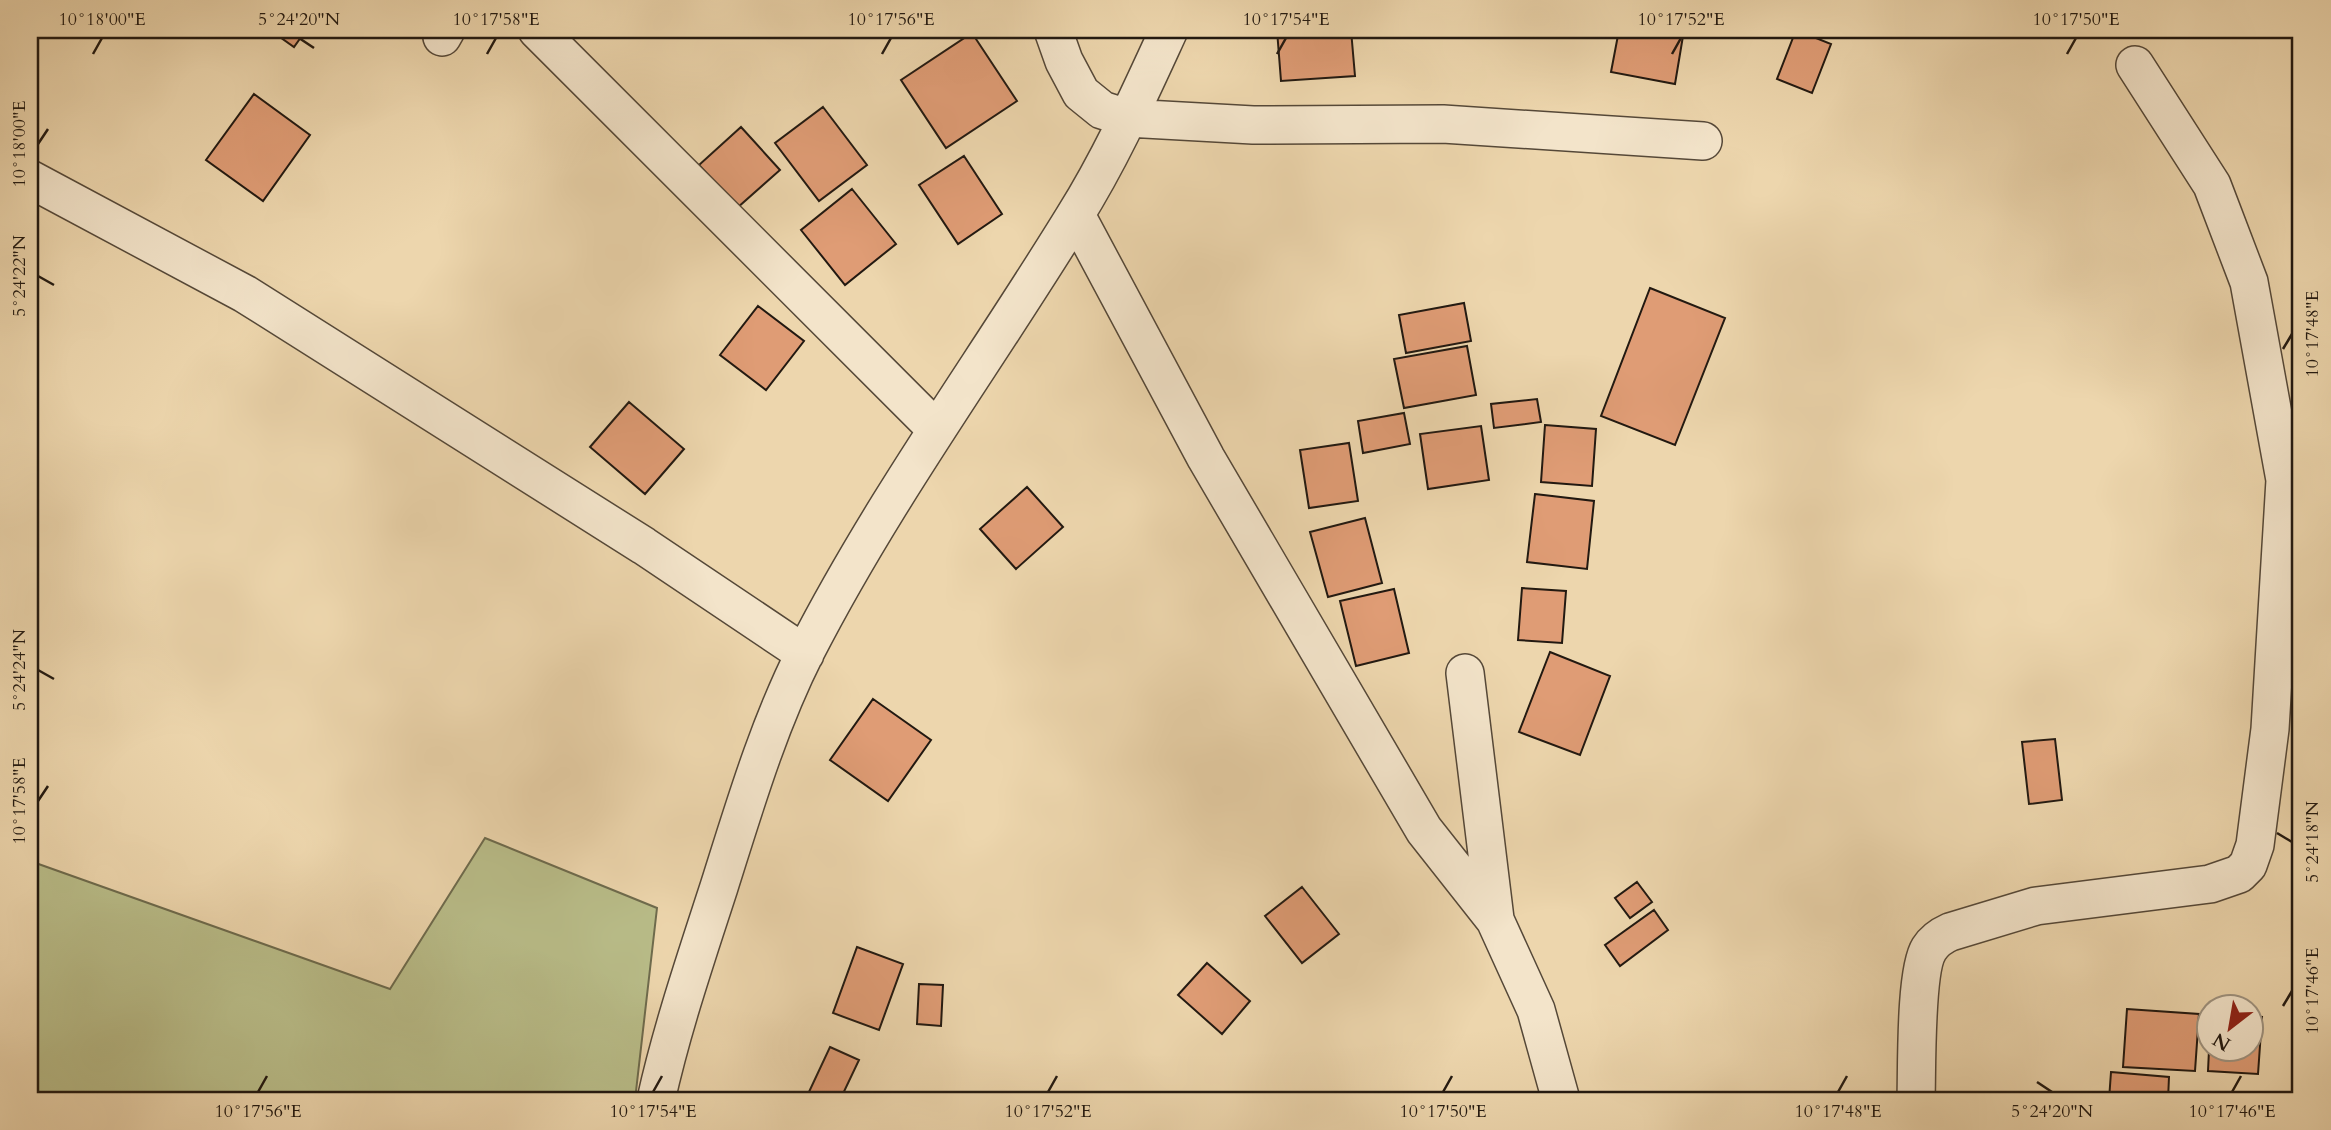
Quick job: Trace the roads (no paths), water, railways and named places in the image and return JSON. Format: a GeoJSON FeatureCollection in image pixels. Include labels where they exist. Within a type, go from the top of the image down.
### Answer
{"type":"FeatureCollection","features":[{"type":"Feature","properties":{"kind":"street"},"geometry":{"type":"LineString","coordinates":[[537,30],[936,429]]}},
{"type":"Feature","properties":{"kind":"street"},"geometry":{"type":"LineString","coordinates":[[1053,30],[1064,61],[1081,93],[1102,110],[1127,118],[1253,125],[1443,124],[1703,141]]}},
{"type":"Feature","properties":{"kind":"street"},"geometry":{"type":"LineString","coordinates":[[656,1100],[667,1050],[759,761],[804,654],[863,547],[936,429],[1076,215],[1169,30]]}},
{"type":"Feature","properties":{"kind":"street"},"geometry":{"type":"LineString","coordinates":[[1916,1100],[1921,976],[1929,949],[1938,938],[2036,906],[2210,884],[2239,874],[2248,865],[2255,845],[2270,729],[2285,480],[2249,282],[2212,185],[2135,65]]}},
{"type":"Feature","properties":{"kind":"street"},"geometry":{"type":"LineString","coordinates":[[30,179],[245,294],[644,546],[804,654]]}},
{"type":"Feature","properties":{"kind":"street"},"geometry":{"type":"LineString","coordinates":[[1076,215],[1206,458],[1424,831],[1495,920],[1536,1010],[1561,1100]]}},
{"type":"Feature","properties":{"kind":"street"},"geometry":{"type":"LineString","coordinates":[[1465,673],[1495,920]]}}]}
